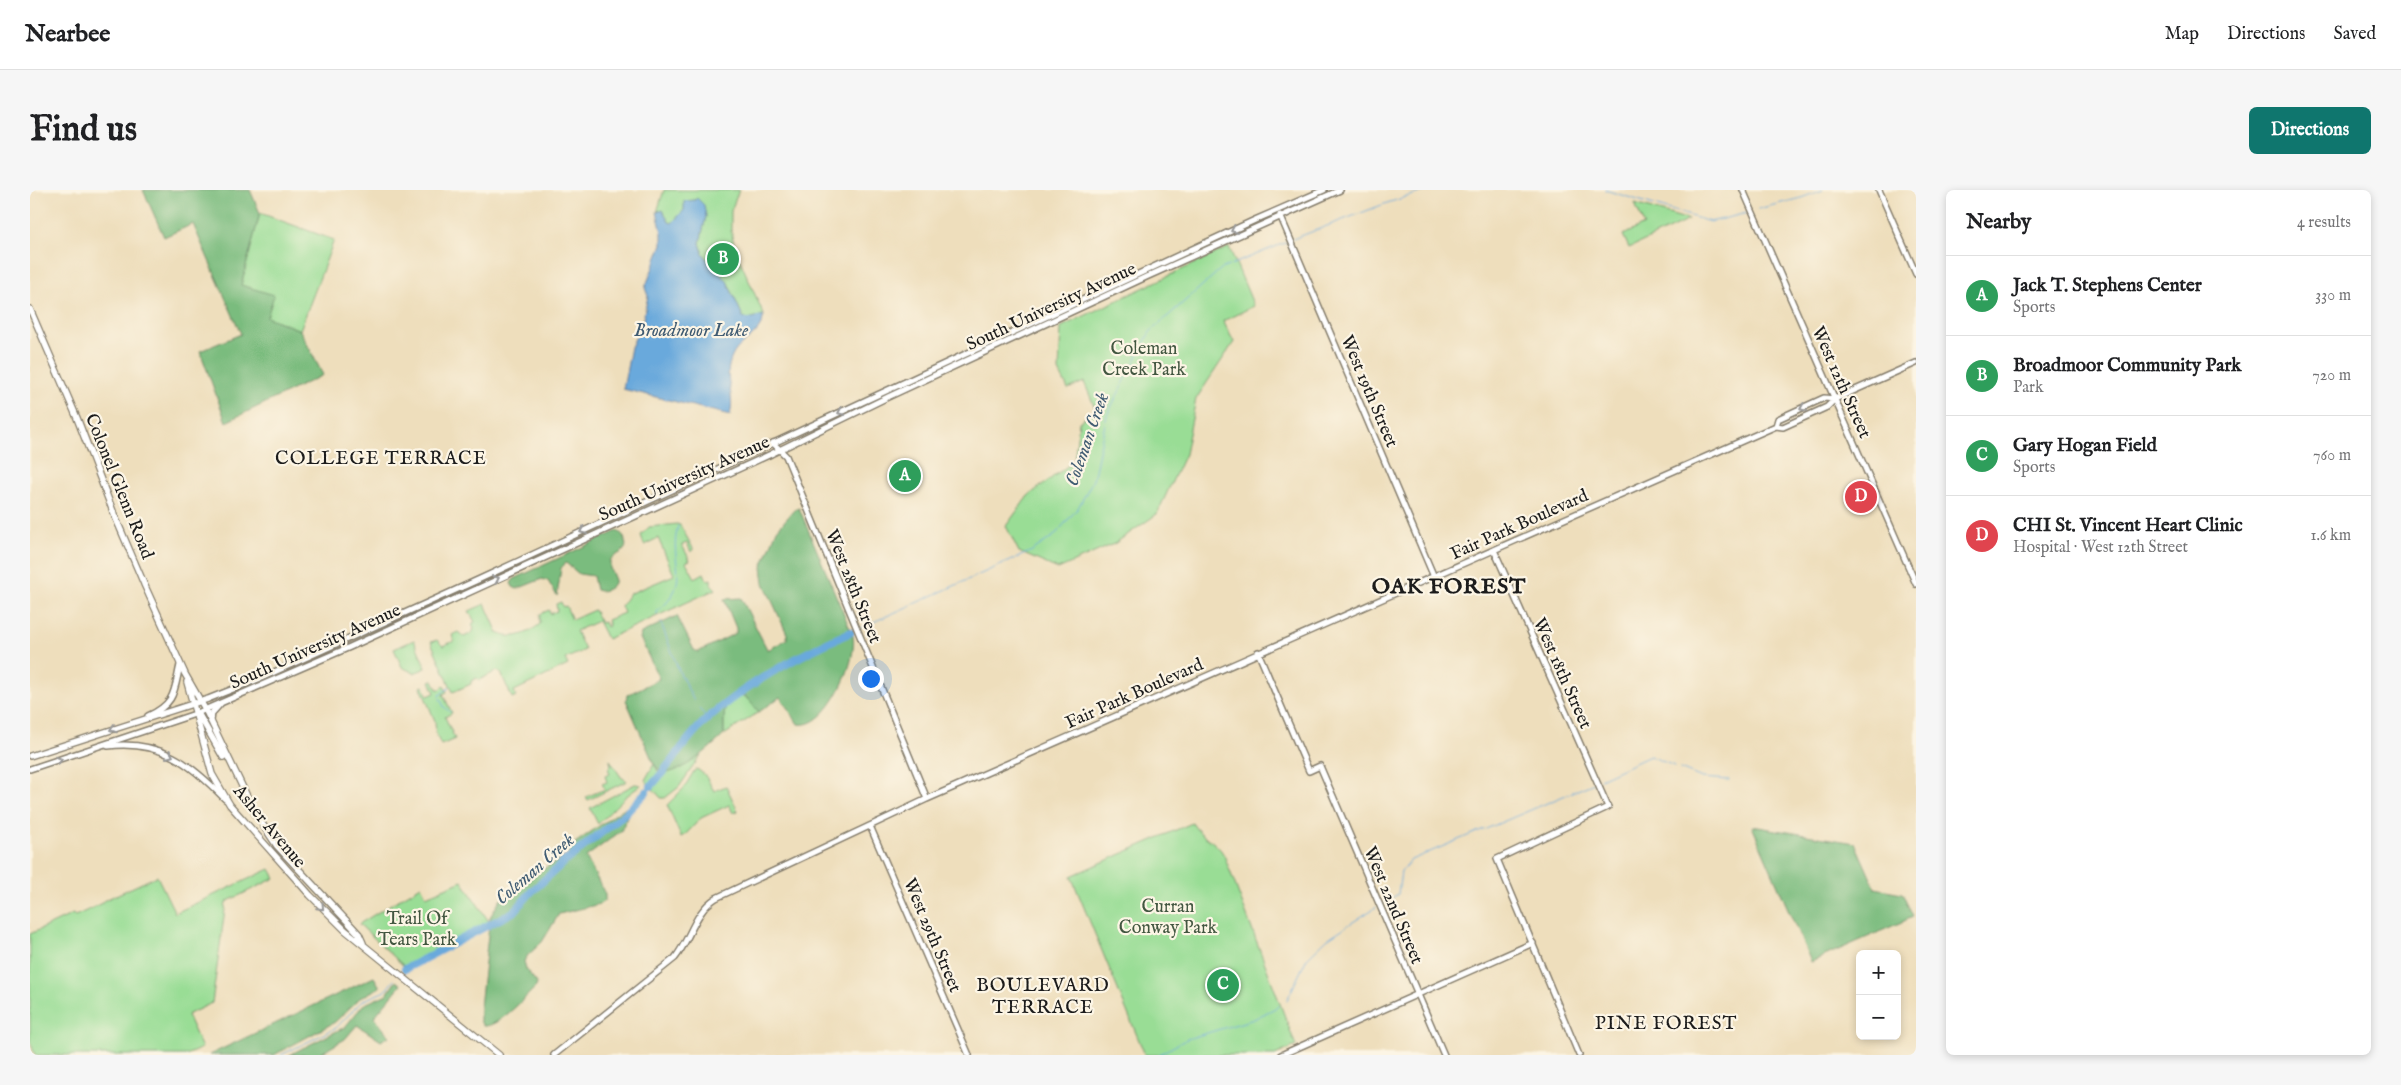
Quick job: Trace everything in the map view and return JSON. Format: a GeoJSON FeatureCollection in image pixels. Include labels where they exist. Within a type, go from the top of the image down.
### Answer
{"type":"FeatureCollection","features":[{"type":"Feature","properties":{"kind":"main road","name":"Colonel Glenn Road"},"geometry":{"type":"LineString","coordinates":[[30,309],[77,418],[121,532],[180,665],[200,702]]}},
{"type":"Feature","properties":{"kind":"main road","name":"Colonel Glenn Road"},"geometry":{"type":"LineString","coordinates":[[185,674],[196,713]]}},
{"type":"Feature","properties":{"kind":"main road","name":"Asher Avenue"},"geometry":{"type":"LineString","coordinates":[[200,702],[233,770],[271,838],[359,934],[363,943]]}},
{"type":"Feature","properties":{"kind":"main road","name":"Asher Avenue"},"geometry":{"type":"LineString","coordinates":[[196,713],[212,774],[230,805],[320,906],[355,939],[363,943],[499,1055]]}},
{"type":"Feature","properties":{"kind":"main road"},"geometry":{"type":"LineString","coordinates":[[196,713],[233,770]]}},
{"type":"Feature","properties":{"kind":"street","name":"South University Avenue"},"geometry":{"type":"LineString","coordinates":[[30,756],[200,702],[354,638],[1324,190]]}},
{"type":"Feature","properties":{"kind":"street","name":"South University Avenue"},"geometry":{"type":"LineString","coordinates":[[30,770],[196,713],[357,644],[779,450],[903,390],[1340,190]]}},
{"type":"Feature","properties":{"kind":"street","name":"West 12th Street"},"geometry":{"type":"LineString","coordinates":[[1744,190],[1916,584]]}},
{"type":"Feature","properties":{"kind":"street"},"geometry":{"type":"LineString","coordinates":[[1879,190],[1916,274]]}},
{"type":"Feature","properties":{"kind":"street","name":"West 19th Street"},"geometry":{"type":"LineString","coordinates":[[1279,210],[1288,237],[1434,576]]}},
{"type":"Feature","properties":{"kind":"street","name":"Fair Park Boulevard"},"geometry":{"type":"LineString","coordinates":[[554,1055],[675,958],[686,943],[700,912],[712,901],[927,799],[1776,426],[1782,427],[1827,407],[1835,399],[1916,363]]}},
{"type":"Feature","properties":{"kind":"street","name":"Fair Park Boulevard"},"geometry":{"type":"LineString","coordinates":[[1776,426],[1778,419],[1824,398],[1835,399]]}},
{"type":"Feature","properties":{"kind":"street","name":"West 28th Street"},"geometry":{"type":"LineString","coordinates":[[773,443],[786,456],[927,799]]}},
{"type":"Feature","properties":{"kind":"street","name":"West 18th Street"},"geometry":{"type":"LineString","coordinates":[[1494,550],[1608,807],[1496,858],[1533,943]]}},
{"type":"Feature","properties":{"kind":"street","name":"West 22nd Street"},"geometry":{"type":"LineString","coordinates":[[1258,652],[1310,771],[1320,766],[1444,1055]]}},
{"type":"Feature","properties":{"kind":"street"},"geometry":{"type":"LineString","coordinates":[[134,722],[152,714],[172,698],[177,685],[180,665]]}},
{"type":"Feature","properties":{"kind":"street"},"geometry":{"type":"LineString","coordinates":[[212,724],[212,713],[222,702]]}},
{"type":"Feature","properties":{"kind":"street"},"geometry":{"type":"LineString","coordinates":[[88,750],[117,746],[139,746],[169,754],[194,769],[230,805]]}},
{"type":"Feature","properties":{"kind":"street","name":"West 29th Street"},"geometry":{"type":"LineString","coordinates":[[870,826],[969,1055]]}},
{"type":"Feature","properties":{"kind":"street"},"geometry":{"type":"LineString","coordinates":[[1281,1055],[1533,943],[1579,1055]]}},
{"type":"Feature","properties":{"kind":"green space"},"geometry":{"type":"Polygon","coordinates":[[[143,190],[250,190],[260,213],[241,285],[274,295],[267,317],[300,330],[323,375],[226,422],[200,351],[241,334],[193,224],[164,237],[143,190]]]}},
{"type":"Feature","properties":{"kind":"green space"},"geometry":{"type":"Polygon","coordinates":[[[664,190],[739,190],[731,211],[731,230],[735,249],[764,315],[748,319],[743,317],[727,281],[710,264],[703,253],[700,243],[706,216],[695,201],[672,223],[659,210],[657,212],[664,190]]]}},
{"type":"Feature","properties":{"kind":"green space"},"geometry":{"type":"Polygon","coordinates":[[[1635,204],[1689,220],[1629,248],[1623,235],[1644,225],[1635,204]]]}},
{"type":"Feature","properties":{"kind":"green space"},"geometry":{"type":"Polygon","coordinates":[[[260,213],[334,240],[300,330],[267,317],[241,285],[260,213]]]}},
{"type":"Feature","properties":{"kind":"green space","name":"Coleman Creek Park"},"geometry":{"type":"Polygon","coordinates":[[[1229,247],[1254,306],[1223,321],[1234,342],[1196,399],[1185,454],[1157,514],[1114,544],[1058,569],[1019,552],[1006,526],[1028,496],[1074,461],[1079,422],[1096,410],[1084,382],[1068,389],[1059,371],[1061,327],[1229,247]]]}},
{"type":"Feature","properties":{"kind":"green space"},"geometry":{"type":"Polygon","coordinates":[[[799,508],[853,636],[851,661],[839,692],[820,716],[809,723],[798,724],[780,697],[759,712],[744,695],[737,694],[731,697],[725,708],[724,735],[687,765],[662,773],[654,764],[626,700],[627,695],[659,679],[640,638],[641,633],[677,616],[694,650],[698,652],[736,633],[736,628],[724,599],[741,598],[767,649],[787,639],[787,634],[764,583],[762,567],[777,530],[794,510],[799,508]]]}},
{"type":"Feature","properties":{"kind":"green space"},"geometry":{"type":"Polygon","coordinates":[[[680,525],[694,550],[691,552],[687,543],[682,545],[690,560],[686,562],[695,578],[704,573],[707,580],[711,579],[711,584],[716,589],[607,639],[598,621],[576,631],[585,650],[565,659],[568,665],[514,691],[516,696],[512,698],[501,673],[497,671],[479,680],[477,678],[471,681],[471,684],[453,692],[431,642],[437,640],[443,646],[454,641],[452,635],[458,632],[464,637],[472,633],[474,629],[472,624],[475,622],[469,611],[485,604],[498,633],[509,636],[526,633],[536,627],[540,624],[540,614],[549,610],[550,614],[557,611],[556,604],[561,602],[563,607],[566,606],[572,620],[594,610],[601,623],[604,622],[606,627],[609,626],[607,620],[624,613],[621,606],[629,594],[674,575],[658,538],[644,545],[641,535],[649,527],[680,525]]]}},
{"type":"Feature","properties":{"kind":"green space"},"geometry":{"type":"Polygon","coordinates":[[[617,531],[625,539],[626,545],[624,550],[610,560],[610,568],[615,580],[608,589],[596,590],[593,576],[579,574],[566,563],[561,568],[557,596],[548,581],[542,579],[517,589],[513,587],[511,583],[514,579],[617,531]]]}},
{"type":"Feature","properties":{"kind":"green space"},"geometry":{"type":"Polygon","coordinates":[[[414,640],[426,668],[414,673],[402,667],[394,649],[414,640]]]}},
{"type":"Feature","properties":{"kind":"green space"},"geometry":{"type":"Polygon","coordinates":[[[433,680],[437,689],[441,689],[444,686],[447,692],[443,694],[452,713],[445,717],[455,739],[441,745],[436,734],[435,721],[421,687],[423,686],[428,696],[435,693],[430,681],[433,680]]]}},
{"type":"Feature","properties":{"kind":"green space"},"geometry":{"type":"Polygon","coordinates":[[[740,694],[749,700],[759,712],[724,735],[725,710],[729,700],[740,694]]]}},
{"type":"Feature","properties":{"kind":"green space"},"geometry":{"type":"Polygon","coordinates":[[[701,755],[679,787],[665,798],[661,798],[645,780],[654,764],[658,771],[666,773],[701,755]]]}},
{"type":"Feature","properties":{"kind":"green space"},"geometry":{"type":"Polygon","coordinates":[[[610,760],[621,777],[627,781],[588,800],[586,797],[605,789],[602,784],[607,782],[605,776],[610,774],[608,768],[611,766],[610,760]]]}},
{"type":"Feature","properties":{"kind":"green space"},"geometry":{"type":"Polygon","coordinates":[[[697,769],[705,775],[714,791],[726,786],[738,811],[733,813],[729,805],[701,818],[681,837],[667,805],[684,788],[697,769]]]}},
{"type":"Feature","properties":{"kind":"green space"},"geometry":{"type":"Polygon","coordinates":[[[635,784],[641,785],[624,798],[598,824],[590,808],[635,784]]]}},
{"type":"Feature","properties":{"kind":"green space"},"geometry":{"type":"Polygon","coordinates":[[[627,808],[629,813],[621,831],[586,857],[605,894],[605,900],[600,904],[559,914],[542,942],[524,961],[526,969],[537,983],[536,987],[503,1017],[496,1022],[483,1026],[480,1021],[480,1007],[490,917],[501,899],[538,872],[566,856],[575,843],[627,808]]]}},
{"type":"Feature","properties":{"kind":"green space","name":"Curran Conway Park"},"geometry":{"type":"Polygon","coordinates":[[[1192,823],[1224,855],[1296,1046],[1275,1055],[1145,1055],[1071,876],[1192,823]]]}},
{"type":"Feature","properties":{"kind":"green space"},"geometry":{"type":"Polygon","coordinates":[[[1752,826],[1855,843],[1875,888],[1902,893],[1913,917],[1811,962],[1752,826]]]}},
{"type":"Feature","properties":{"kind":"green space"},"geometry":{"type":"Polygon","coordinates":[[[270,869],[275,878],[226,902],[212,1003],[187,1015],[202,1048],[186,1055],[35,1055],[30,1041],[30,934],[73,914],[75,916],[157,876],[175,913],[270,869]]]}},
{"type":"Feature","properties":{"kind":"green space","name":"Trail Of Tears Park"},"geometry":{"type":"Polygon","coordinates":[[[462,881],[492,926],[408,970],[359,924],[421,886],[426,896],[462,881]]]}},
{"type":"Feature","properties":{"kind":"green space"},"geometry":{"type":"Polygon","coordinates":[[[374,977],[380,987],[360,998],[335,1022],[274,1055],[209,1055],[374,977]]]}},
{"type":"Feature","properties":{"kind":"green space"},"geometry":{"type":"Polygon","coordinates":[[[396,981],[401,985],[374,1017],[389,1036],[381,1041],[357,1025],[345,1039],[318,1055],[289,1055],[345,1027],[363,1005],[387,994],[396,981]]]}},
{"type":"Feature","properties":{"kind":"water","name":"Broadmoor Lake"},"geometry":{"type":"Polygon","coordinates":[[[697,198],[704,205],[706,216],[700,243],[703,253],[710,264],[727,281],[743,317],[748,319],[764,315],[758,329],[740,346],[729,365],[730,415],[623,389],[631,347],[642,323],[648,296],[645,288],[662,244],[662,233],[657,212],[663,210],[669,222],[672,223],[684,210],[684,201],[697,198]]]}},
{"type":"Feature","properties":{"kind":"waterway","name":"Coleman Creek"},"geometry":{"type":"LineString","coordinates":[[1293,239],[1387,203],[1429,190]]}},
{"type":"Feature","properties":{"kind":"waterway","name":"Coleman Creek"},"geometry":{"type":"LineString","coordinates":[[1605,190],[1710,222],[1747,213]]}},
{"type":"Feature","properties":{"kind":"waterway","name":"Coleman Creek"},"geometry":{"type":"LineString","coordinates":[[1758,209],[1801,198],[1823,190]]}},
{"type":"Feature","properties":{"kind":"waterway","name":"Coleman Creek"},"geometry":{"type":"LineString","coordinates":[[860,628],[1032,551],[1054,536],[1078,508],[1093,480],[1107,415],[1150,332],[1221,269],[1287,242]]}},
{"type":"Feature","properties":{"kind":"waterway"},"geometry":{"type":"LineString","coordinates":[[657,615],[657,612],[668,601],[675,590],[678,571],[675,539],[678,526]]}},
{"type":"Feature","properties":{"kind":"waterway"},"geometry":{"type":"LineString","coordinates":[[661,623],[679,671],[694,701]]}},
{"type":"Feature","properties":{"kind":"waterway","name":"Coleman Creek"},"geometry":{"type":"LineString","coordinates":[[651,786],[695,731],[717,710],[772,672],[851,632]]}},
{"type":"Feature","properties":{"kind":"waterway"},"geometry":{"type":"LineString","coordinates":[[439,696],[445,690]]}},
{"type":"Feature","properties":{"kind":"waterway"},"geometry":{"type":"LineString","coordinates":[[440,698],[444,707],[450,712]]}},
{"type":"Feature","properties":{"kind":"waterway"},"geometry":{"type":"LineString","coordinates":[[699,709],[708,718]]}},
{"type":"Feature","properties":{"kind":"waterway"},"geometry":{"type":"LineString","coordinates":[[1600,779],[1650,756],[1674,766]]}},
{"type":"Feature","properties":{"kind":"waterway"},"geometry":{"type":"LineString","coordinates":[[1680,769],[1702,778],[1729,780]]}},
{"type":"Feature","properties":{"kind":"waterway"},"geometry":{"type":"LineString","coordinates":[[1486,829],[1594,783]]}},
{"type":"Feature","properties":{"kind":"waterway","name":"Coleman Creek"},"geometry":{"type":"LineString","coordinates":[[405,969],[515,911],[531,892],[564,862],[625,814],[646,792]]}},
{"type":"Feature","properties":{"kind":"waterway"},"geometry":{"type":"LineString","coordinates":[[1383,904],[1398,894],[1401,872],[1411,860],[1484,829]]}},
{"type":"Feature","properties":{"kind":"waterway"},"geometry":{"type":"LineString","coordinates":[[1287,1000],[1307,958],[1327,939],[1376,907]]}},
{"type":"Feature","properties":{"kind":"waterway","name":"Coleman Creek"},"geometry":{"type":"LineString","coordinates":[[281,1055],[336,1028],[362,1001],[385,991],[394,980]]}},
{"type":"Feature","properties":{"kind":"waterway"},"geometry":{"type":"LineString","coordinates":[[1158,1055],[1187,1039],[1254,1019],[1279,1006]]}},
{"type":"Feature","properties":{"kind":"place","name":"Broadmoor Community Park"},"geometry":{"type":"Point","coordinates":[723,259]}},
{"type":"Feature","properties":{"kind":"place","name":"Jack T. Stephens Center"},"geometry":{"type":"Point","coordinates":[905,476]}},
{"type":"Feature","properties":{"kind":"place","name":"CHI St. Vincent Heart Clinic"},"geometry":{"type":"Point","coordinates":[1861,497]}},
{"type":"Feature","properties":{"kind":"place","name":"Gary Hogan Field"},"geometry":{"type":"Point","coordinates":[1223,985]}},
{"type":"Feature","properties":{"kind":"district","name":"COLLEGE TERRACE"},"geometry":{"type":"Point","coordinates":[381,457]}},
{"type":"Feature","properties":{"kind":"district","name":"OAK FOREST"},"geometry":{"type":"Point","coordinates":[1449,585]}},
{"type":"Feature","properties":{"kind":"district","name":"BOULEVARD TERRACE"},"geometry":{"type":"Point","coordinates":[1043,995]}},
{"type":"Feature","properties":{"kind":"district","name":"PINE FOREST"},"geometry":{"type":"Point","coordinates":[1666,1022]}}]}
